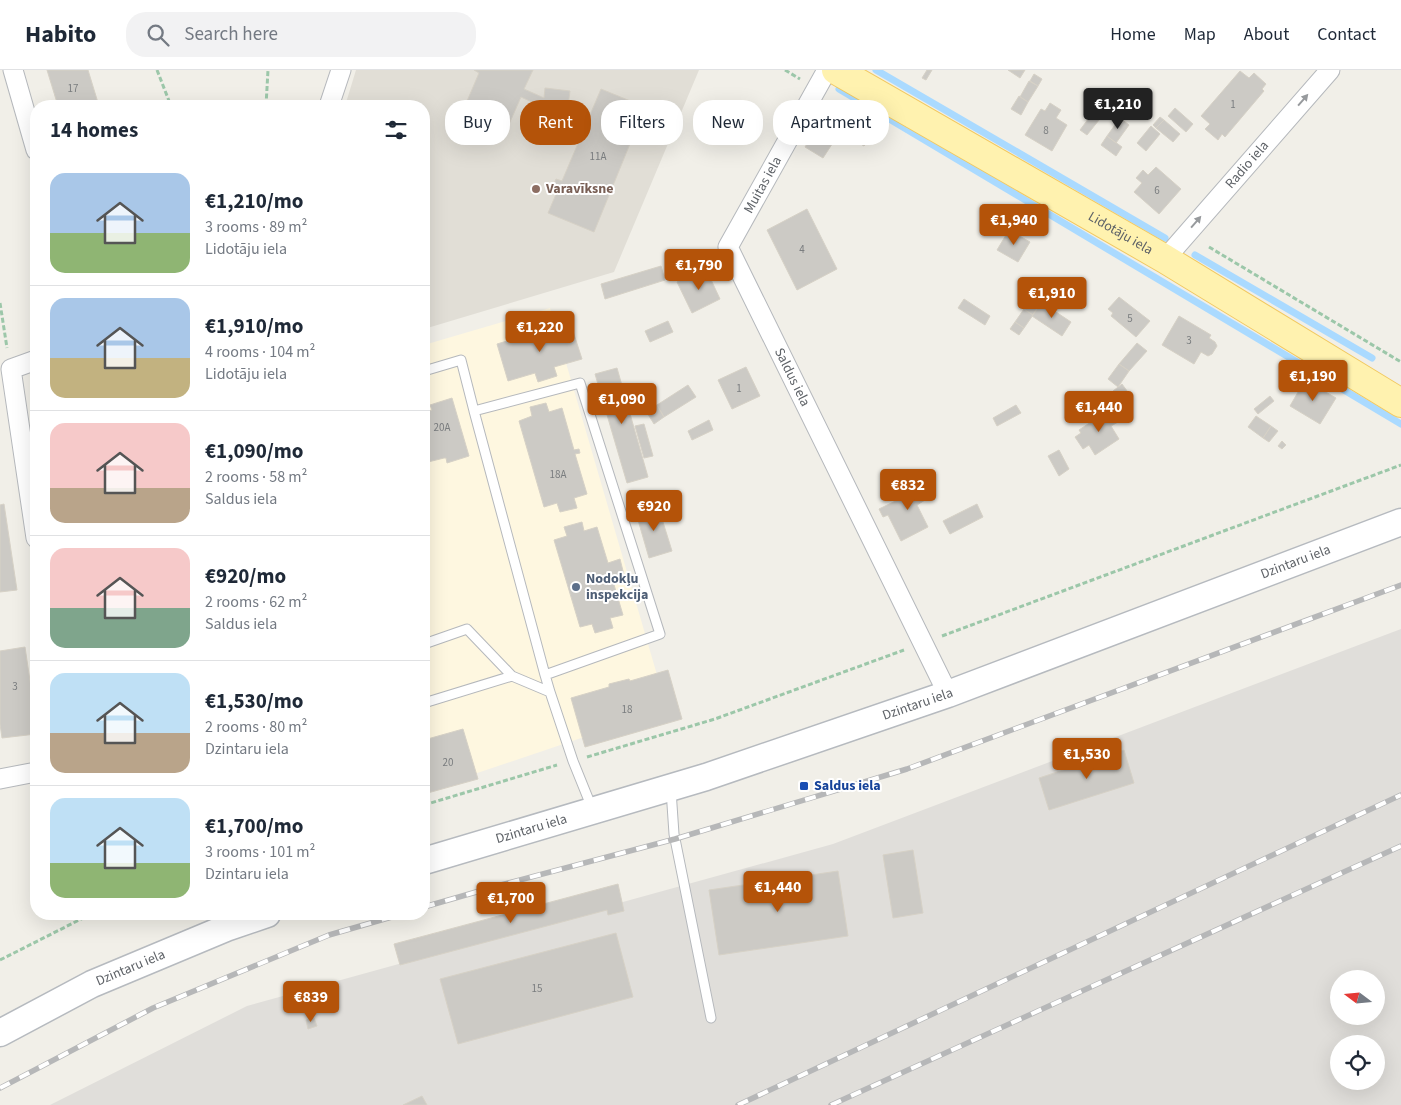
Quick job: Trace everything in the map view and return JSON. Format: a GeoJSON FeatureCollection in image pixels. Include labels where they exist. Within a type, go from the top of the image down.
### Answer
{"type":"FeatureCollection","features":[{"type":"Feature","properties":{"kind":"main road","name":"Lidotāju iela"},"geometry":{"type":"LineString","coordinates":[[836,70],[1164,259],[1401,403]]}},
{"type":"Feature","properties":{"kind":"street"},"geometry":{"type":"LineString","coordinates":[[13,70],[30,129]]}},
{"type":"Feature","properties":{"kind":"street"},"geometry":{"type":"LineString","coordinates":[[331,100],[341,70]]}},
{"type":"Feature","properties":{"kind":"street","name":"Muitas iela"},"geometry":{"type":"LineString","coordinates":[[728,247],[827,70]]}},
{"type":"Feature","properties":{"kind":"street","name":"Radio iela"},"geometry":{"type":"LineString","coordinates":[[1164,259],[1330,70]]}},
{"type":"Feature","properties":{"kind":"street","name":"Saldus iela"},"geometry":{"type":"LineString","coordinates":[[728,247],[948,694]]}},
{"type":"Feature","properties":{"kind":"street"},"geometry":{"type":"LineString","coordinates":[[30,362],[10,369],[30,466]]}},
{"type":"Feature","properties":{"kind":"street","name":"Dzintaru iela"},"geometry":{"type":"LineString","coordinates":[[430,859],[706,777],[948,694],[1401,522]]}},
{"type":"Feature","properties":{"kind":"street"},"geometry":{"type":"LineString","coordinates":[[0,779],[30,773]]}},
{"type":"Feature","properties":{"kind":"street","name":"Dzintaru iela"},"geometry":{"type":"LineString","coordinates":[[0,1033],[92,984],[249,920]]}},
{"type":"Feature","properties":{"kind":"lane"},"geometry":{"type":"LineString","coordinates":[[430,369],[461,360],[544,675],[573,761],[593,811]]}},
{"type":"Feature","properties":{"kind":"lane"},"geometry":{"type":"LineString","coordinates":[[474,411],[580,383],[660,634],[544,675]]}},
{"type":"Feature","properties":{"kind":"lane"},"geometry":{"type":"LineString","coordinates":[[430,642],[467,630],[512,676],[550,692]]}},
{"type":"Feature","properties":{"kind":"lane"},"geometry":{"type":"LineString","coordinates":[[430,700],[512,676]]}},
{"type":"Feature","properties":{"kind":"lane"},"geometry":{"type":"LineString","coordinates":[[670,787],[674,834],[711,1018]]}},
{"type":"Feature","properties":{"kind":"path"},"geometry":{"type":"LineString","coordinates":[[157,70],[169,100]]}},
{"type":"Feature","properties":{"kind":"path"},"geometry":{"type":"LineString","coordinates":[[266,100],[268,70]]}},
{"type":"Feature","properties":{"kind":"path"},"geometry":{"type":"LineString","coordinates":[[1209,247],[1401,362]]}},
{"type":"Feature","properties":{"kind":"path"},"geometry":{"type":"LineString","coordinates":[[0,303],[10,369]]}},
{"type":"Feature","properties":{"kind":"path"},"geometry":{"type":"LineString","coordinates":[[0,960],[79,920]]}},
{"type":"Feature","properties":{"kind":"shaded area","name":"Varavīksne"},"geometry":{"type":"Polygon","coordinates":[[[356,70],[699,70],[683,108],[683,100],[601,100],[601,145],[667,145],[614,272],[430,327],[430,100],[347,100],[356,70]]]}},
{"type":"Feature","properties":{"kind":"shaded area"},"geometry":{"type":"Polygon","coordinates":[[[550,308],[667,709],[430,789],[430,343],[550,308]]]}},
{"type":"Feature","properties":{"kind":"shaded area"},"geometry":{"type":"Polygon","coordinates":[[[1401,629],[1401,1105],[50,1105],[247,1006],[833,844],[1401,629]]]}},
{"type":"Feature","properties":{"kind":"building"},"geometry":{"type":"Polygon","coordinates":[[[47,70],[88,70],[97,100],[56,100],[47,70]]]}},
{"type":"Feature","properties":{"kind":"building"},"geometry":{"type":"Polygon","coordinates":[[[474,70],[533,70],[524,89],[544,98],[545,88],[570,91],[569,100],[528,100],[521,97],[510,122],[510,100],[468,100],[479,73],[474,70]]]}},
{"type":"Feature","properties":{"kind":"building"},"geometry":{"type":"Polygon","coordinates":[[[927,70],[932,70],[926,80],[922,78],[927,70]]]}},
{"type":"Feature","properties":{"kind":"building"},"geometry":{"type":"Polygon","coordinates":[[[1008,70],[1025,70],[1020,78],[1008,70]]]}},
{"type":"Feature","properties":{"kind":"building"},"geometry":{"type":"Polygon","coordinates":[[[1240,71],[1249,78],[1254,73],[1266,84],[1262,89],[1264,91],[1225,137],[1222,134],[1218,140],[1205,129],[1210,124],[1201,116],[1240,71]]]}},
{"type":"Feature","properties":{"kind":"building"},"geometry":{"type":"Polygon","coordinates":[[[1034,74],[1042,79],[1038,86],[1030,81],[1034,74]]]}},
{"type":"Feature","properties":{"kind":"building"},"geometry":{"type":"Polygon","coordinates":[[[1029,81],[1038,86],[1028,102],[1020,97],[1029,81]]]}},
{"type":"Feature","properties":{"kind":"building"},"geometry":{"type":"Polygon","coordinates":[[[601,89],[628,100],[601,100],[601,145],[629,145],[594,232],[548,213],[557,192],[552,189],[556,179],[562,181],[577,145],[591,145],[591,113],[601,89]]]}},
{"type":"Feature","properties":{"kind":"building"},"geometry":{"type":"Polygon","coordinates":[[[1019,96],[1028,102],[1021,115],[1011,109],[1019,96]]]}},
{"type":"Feature","properties":{"kind":"building"},"geometry":{"type":"Polygon","coordinates":[[[1050,103],[1061,110],[1056,118],[1067,125],[1052,151],[1025,135],[1041,109],[1045,111],[1050,103]]]}},
{"type":"Feature","properties":{"kind":"building"},"geometry":{"type":"Polygon","coordinates":[[[1175,108],[1193,124],[1186,132],[1168,116],[1175,108]]]}},
{"type":"Feature","properties":{"kind":"building"},"geometry":{"type":"Polygon","coordinates":[[[1092,114],[1099,120],[1087,135],[1080,130],[1092,114]]]}},
{"type":"Feature","properties":{"kind":"building"},"geometry":{"type":"Polygon","coordinates":[[[1160,117],[1164,120],[1156,128],[1153,125],[1160,117]]]}},
{"type":"Feature","properties":{"kind":"building"},"geometry":{"type":"Polygon","coordinates":[[[1120,118],[1129,125],[1116,143],[1107,136],[1120,118]]]}},
{"type":"Feature","properties":{"kind":"building"},"geometry":{"type":"Polygon","coordinates":[[[1164,120],[1180,134],[1173,142],[1156,128],[1164,120]]]}},
{"type":"Feature","properties":{"kind":"building"},"geometry":{"type":"Polygon","coordinates":[[[1151,126],[1160,134],[1146,151],[1137,143],[1151,126]]]}},
{"type":"Feature","properties":{"kind":"building"},"geometry":{"type":"Polygon","coordinates":[[[1107,136],[1122,147],[1116,156],[1101,145],[1107,136]]]}},
{"type":"Feature","properties":{"kind":"building"},"geometry":{"type":"Polygon","coordinates":[[[806,145],[831,145],[823,158],[805,147],[806,145]]]}},
{"type":"Feature","properties":{"kind":"building"},"geometry":{"type":"Polygon","coordinates":[[[1156,167],[1181,189],[1159,214],[1134,192],[1142,183],[1136,178],[1143,170],[1148,175],[1156,167]]]}},
{"type":"Feature","properties":{"kind":"building"},"geometry":{"type":"Polygon","coordinates":[[[807,209],[837,269],[797,290],[767,230],[807,209]]]}},
{"type":"Feature","properties":{"kind":"building"},"geometry":{"type":"Polygon","coordinates":[[[1009,230],[1030,242],[1018,262],[997,250],[1009,230]]]}},
{"type":"Feature","properties":{"kind":"building"},"geometry":{"type":"Polygon","coordinates":[[[661,266],[665,280],[605,299],[601,284],[661,266]]]}},
{"type":"Feature","properties":{"kind":"building"},"geometry":{"type":"Polygon","coordinates":[[[706,269],[720,299],[692,313],[677,282],[706,269]]]}},
{"type":"Feature","properties":{"kind":"building"},"geometry":{"type":"Polygon","coordinates":[[[1037,278],[1051,288],[1033,315],[1019,306],[1037,278]]]}},
{"type":"Feature","properties":{"kind":"building"},"geometry":{"type":"Polygon","coordinates":[[[1119,297],[1150,321],[1136,337],[1111,316],[1113,313],[1108,309],[1119,297]]]}},
{"type":"Feature","properties":{"kind":"building"},"geometry":{"type":"Polygon","coordinates":[[[964,299],[990,316],[985,325],[958,308],[964,299]]]}},
{"type":"Feature","properties":{"kind":"building"},"geometry":{"type":"Polygon","coordinates":[[[1041,302],[1071,322],[1062,336],[1032,316],[1041,302]]]}},
{"type":"Feature","properties":{"kind":"building"},"geometry":{"type":"Polygon","coordinates":[[[1024,309],[1033,315],[1024,328],[1015,322],[1024,309]]]}},
{"type":"Feature","properties":{"kind":"building"},"geometry":{"type":"Polygon","coordinates":[[[1179,316],[1211,335],[1209,338],[1217,346],[1212,354],[1208,356],[1201,352],[1194,364],[1162,345],[1179,316]]]}},
{"type":"Feature","properties":{"kind":"building"},"geometry":{"type":"Polygon","coordinates":[[[668,321],[673,332],[650,342],[645,331],[668,321]]]}},
{"type":"Feature","properties":{"kind":"building"},"geometry":{"type":"Polygon","coordinates":[[[570,322],[582,359],[554,367],[557,376],[538,382],[535,373],[508,381],[497,344],[570,322]]]}},
{"type":"Feature","properties":{"kind":"building"},"geometry":{"type":"Polygon","coordinates":[[[1015,322],[1024,328],[1019,335],[1010,329],[1015,322]]]}},
{"type":"Feature","properties":{"kind":"building"},"geometry":{"type":"Polygon","coordinates":[[[1137,343],[1147,351],[1129,371],[1119,364],[1137,343]]]}},
{"type":"Feature","properties":{"kind":"building"},"geometry":{"type":"Polygon","coordinates":[[[1119,364],[1129,371],[1118,387],[1108,379],[1119,364]]]}},
{"type":"Feature","properties":{"kind":"building"},"geometry":{"type":"Polygon","coordinates":[[[746,367],[760,396],[732,409],[718,380],[746,367]]]}},
{"type":"Feature","properties":{"kind":"building"},"geometry":{"type":"Polygon","coordinates":[[[617,368],[648,477],[627,483],[595,374],[617,368]]]}},
{"type":"Feature","properties":{"kind":"building"},"geometry":{"type":"Polygon","coordinates":[[[1305,380],[1336,398],[1320,424],[1290,406],[1305,380]]]}},
{"type":"Feature","properties":{"kind":"building"},"geometry":{"type":"Polygon","coordinates":[[[1122,384],[1130,395],[1121,401],[1113,391],[1122,384]]]}},
{"type":"Feature","properties":{"kind":"building"},"geometry":{"type":"Polygon","coordinates":[[[688,385],[696,397],[664,417],[657,405],[688,385]]]}},
{"type":"Feature","properties":{"kind":"building"},"geometry":{"type":"Polygon","coordinates":[[[1270,396],[1274,401],[1258,414],[1254,409],[1270,396]]]}},
{"type":"Feature","properties":{"kind":"building"},"geometry":{"type":"Polygon","coordinates":[[[452,398],[469,456],[447,463],[446,458],[430,462],[430,411],[432,410],[430,405],[452,398]]]}},
{"type":"Feature","properties":{"kind":"building"},"geometry":{"type":"Polygon","coordinates":[[[546,403],[549,412],[562,408],[574,450],[579,449],[580,453],[575,454],[587,494],[574,498],[577,508],[560,512],[557,503],[544,507],[519,421],[532,416],[530,407],[546,403]]]}},
{"type":"Feature","properties":{"kind":"building"},"geometry":{"type":"Polygon","coordinates":[[[657,405],[664,417],[654,424],[646,411],[657,405]]]}},
{"type":"Feature","properties":{"kind":"building"},"geometry":{"type":"Polygon","coordinates":[[[1016,405],[1021,413],[997,426],[993,418],[1016,405]]]}},
{"type":"Feature","properties":{"kind":"building"},"geometry":{"type":"Polygon","coordinates":[[[1109,410],[1118,422],[1111,426],[1119,439],[1095,455],[1089,445],[1083,449],[1075,437],[1081,433],[1079,430],[1109,410]]]}},
{"type":"Feature","properties":{"kind":"building"},"geometry":{"type":"Polygon","coordinates":[[[1256,416],[1271,426],[1263,438],[1248,427],[1256,416]]]}},
{"type":"Feature","properties":{"kind":"building"},"geometry":{"type":"Polygon","coordinates":[[[709,420],[713,430],[692,440],[688,431],[709,420]]]}},
{"type":"Feature","properties":{"kind":"building"},"geometry":{"type":"Polygon","coordinates":[[[644,424],[653,456],[644,458],[635,426],[644,424]]]}},
{"type":"Feature","properties":{"kind":"building"},"geometry":{"type":"Polygon","coordinates":[[[1271,426],[1278,431],[1269,442],[1263,438],[1271,426]]]}},
{"type":"Feature","properties":{"kind":"building"},"geometry":{"type":"Polygon","coordinates":[[[1282,441],[1286,445],[1282,449],[1278,446],[1282,441]]]}},
{"type":"Feature","properties":{"kind":"building"},"geometry":{"type":"Polygon","coordinates":[[[1059,450],[1069,469],[1059,476],[1048,456],[1059,450]]]}},
{"type":"Feature","properties":{"kind":"building"},"geometry":{"type":"Polygon","coordinates":[[[921,475],[928,490],[922,493],[925,500],[917,505],[928,527],[901,541],[888,515],[883,517],[879,509],[914,492],[909,481],[921,475]]]}},
{"type":"Feature","properties":{"kind":"building"},"geometry":{"type":"Polygon","coordinates":[[[4,504],[17,590],[0,592],[0,505],[4,504]]]}},
{"type":"Feature","properties":{"kind":"building"},"geometry":{"type":"Polygon","coordinates":[[[977,504],[983,517],[950,534],[943,521],[977,504]]]}},
{"type":"Feature","properties":{"kind":"building"},"geometry":{"type":"Polygon","coordinates":[[[658,506],[672,551],[649,558],[636,513],[658,506]]]}},
{"type":"Feature","properties":{"kind":"building"},"geometry":{"type":"Polygon","coordinates":[[[582,522],[584,531],[597,527],[608,563],[620,559],[624,575],[612,578],[623,615],[610,618],[613,628],[595,633],[592,624],[580,627],[554,540],[567,536],[564,527],[582,522]]]}},
{"type":"Feature","properties":{"kind":"building"},"geometry":{"type":"Polygon","coordinates":[[[25,647],[30,681],[30,735],[2,738],[0,724],[0,651],[25,647]]]}},
{"type":"Feature","properties":{"kind":"building"},"geometry":{"type":"Polygon","coordinates":[[[668,670],[682,719],[585,747],[571,698],[609,687],[609,684],[629,679],[630,681],[668,670]]]}},
{"type":"Feature","properties":{"kind":"building"},"geometry":{"type":"Polygon","coordinates":[[[463,729],[478,779],[430,792],[430,738],[463,729]]]}},
{"type":"Feature","properties":{"kind":"building"},"geometry":{"type":"Polygon","coordinates":[[[1124,750],[1134,783],[1049,810],[1039,778],[1124,750]]]}},
{"type":"Feature","properties":{"kind":"building"},"geometry":{"type":"Polygon","coordinates":[[[913,850],[923,913],[893,918],[883,855],[913,850]]]}},
{"type":"Feature","properties":{"kind":"building"},"geometry":{"type":"Polygon","coordinates":[[[838,871],[848,936],[719,955],[709,890],[838,871]]]}},
{"type":"Feature","properties":{"kind":"building"},"geometry":{"type":"Polygon","coordinates":[[[618,884],[624,911],[608,915],[607,910],[400,965],[394,944],[618,884]]]}},
{"type":"Feature","properties":{"kind":"building"},"geometry":{"type":"Polygon","coordinates":[[[616,933],[633,997],[458,1044],[440,979],[616,933]]]}},
{"type":"Feature","properties":{"kind":"building"},"geometry":{"type":"Polygon","coordinates":[[[314,1018],[317,1026],[308,1029],[306,1020],[314,1018]]]}},
{"type":"Feature","properties":{"kind":"building"},"geometry":{"type":"Polygon","coordinates":[[[422,1096],[427,1105],[403,1105],[422,1096]]]}},
{"type":"Feature","properties":{"kind":"waterway"},"geometry":{"type":"LineString","coordinates":[[876,70],[1165,238]]}},
{"type":"Feature","properties":{"kind":"waterway"},"geometry":{"type":"LineString","coordinates":[[839,89],[1401,424]]}},
{"type":"Feature","properties":{"kind":"waterway"},"geometry":{"type":"LineString","coordinates":[[1195,255],[1372,358]]}},
{"type":"Feature","properties":{"kind":"railway"},"geometry":{"type":"LineString","coordinates":[[430,905],[675,839],[907,769],[1401,585]]}},
{"type":"Feature","properties":{"kind":"railway"},"geometry":{"type":"LineString","coordinates":[[738,1105],[1401,795]]}},
{"type":"Feature","properties":{"kind":"railway"},"geometry":{"type":"LineString","coordinates":[[831,1105],[1401,846]]}},
{"type":"Feature","properties":{"kind":"railway"},"geometry":{"type":"LineString","coordinates":[[0,1088],[153,1008],[329,935],[381,920]]}},
{"type":"Feature","properties":{"kind":"place","name":"Varavīksne"},"geometry":{"type":"Point","coordinates":[536,189]}},
{"type":"Feature","properties":{"kind":"place","name":"Nodokļu inspekcija"},"geometry":{"type":"Point","coordinates":[576,587]}},
{"type":"Feature","properties":{"kind":"place","name":"Saldus iela"},"geometry":{"type":"Point","coordinates":[804,786]}}]}
